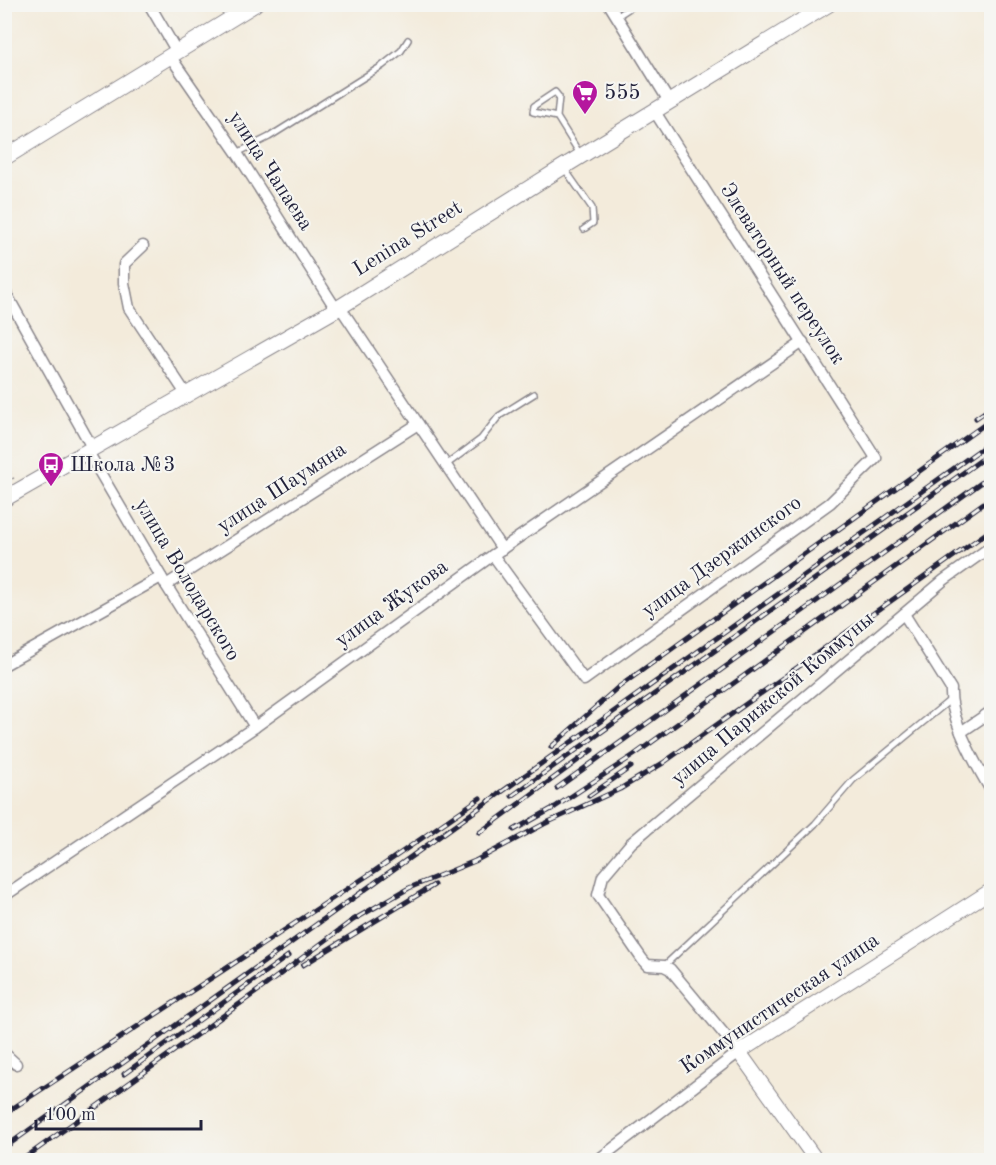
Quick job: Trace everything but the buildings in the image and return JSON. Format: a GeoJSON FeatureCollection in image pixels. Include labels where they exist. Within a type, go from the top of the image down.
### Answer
{"type":"FeatureCollection","features":[{"type":"Feature","properties":{"kind":"main road"},"geometry":{"type":"LineString","coordinates":[[4,158],[255,4]]}},
{"type":"Feature","properties":{"kind":"main road","name":"Lenina Street"},"geometry":{"type":"LineString","coordinates":[[4,499],[338,308],[829,4]]}},
{"type":"Feature","properties":{"kind":"street","name":"улица Чапаева"},"geometry":{"type":"LineString","coordinates":[[149,4],[173,54],[338,308],[446,465],[497,552],[584,680]]}},
{"type":"Feature","properties":{"kind":"street"},"geometry":{"type":"LineString","coordinates":[[609,4],[670,103]]}},
{"type":"Feature","properties":{"kind":"street","name":"Элеваторный переулок"},"geometry":{"type":"LineString","coordinates":[[655,112],[876,458]]}},
{"type":"Feature","properties":{"kind":"street"},"geometry":{"type":"LineString","coordinates":[[143,246],[124,264],[124,283],[129,308],[186,394]]}},
{"type":"Feature","properties":{"kind":"street","name":"улица Володарского"},"geometry":{"type":"LineString","coordinates":[[4,290],[164,581],[255,727]]}},
{"type":"Feature","properties":{"kind":"street","name":"улица Жукова"},"geometry":{"type":"LineString","coordinates":[[4,896],[255,727],[497,552],[802,342]]}},
{"type":"Feature","properties":{"kind":"street","name":"улица Шаумяна"},"geometry":{"type":"LineString","coordinates":[[4,665],[164,581],[418,424]]}},
{"type":"Feature","properties":{"kind":"street","name":"улица Дзержинского"},"geometry":{"type":"LineString","coordinates":[[584,680],[830,503],[876,458]]}},
{"type":"Feature","properties":{"kind":"street","name":"улица Парижской Коммуны"},"geometry":{"type":"LineString","coordinates":[[664,966],[647,965],[598,896],[603,876],[631,843],[944,580],[992,546]]}},
{"type":"Feature","properties":{"kind":"street"},"geometry":{"type":"LineString","coordinates":[[904,615],[951,689],[950,700],[961,732],[974,763],[992,792]]}},
{"type":"Feature","properties":{"kind":"street"},"geometry":{"type":"LineString","coordinates":[[961,732],[992,711]]}},
{"type":"Feature","properties":{"kind":"street","name":"Коммунистическая улица"},"geometry":{"type":"LineString","coordinates":[[598,1161],[739,1052],[992,890]]}},
{"type":"Feature","properties":{"kind":"street"},"geometry":{"type":"LineString","coordinates":[[664,966],[670,969],[739,1052],[816,1161]]}},
{"type":"Feature","properties":{"kind":"street"},"geometry":{"type":"LineString","coordinates":[[4,1053],[16,1064]]}},
{"type":"Feature","properties":{"kind":"lane"},"geometry":{"type":"LineString","coordinates":[[616,16],[636,4]]}},
{"type":"Feature","properties":{"kind":"lane"},"geometry":{"type":"LineString","coordinates":[[237,153],[269,137],[382,66],[401,51],[408,40]]}},
{"type":"Feature","properties":{"kind":"lane"},"geometry":{"type":"LineString","coordinates":[[556,117],[533,112],[534,106],[555,92],[559,97],[556,117],[581,156]]}},
{"type":"Feature","properties":{"kind":"lane"},"geometry":{"type":"LineString","coordinates":[[563,167],[592,208],[593,223],[584,229]]}},
{"type":"Feature","properties":{"kind":"lane"},"geometry":{"type":"LineString","coordinates":[[446,465],[481,439],[499,416],[534,394]]}},
{"type":"Feature","properties":{"kind":"lane"},"geometry":{"type":"LineString","coordinates":[[664,966],[815,824],[853,780],[950,700]]}},
{"type":"Feature","properties":{"kind":"path"},"geometry":{"type":"LineString","coordinates":[[4,462],[20,490]]}},
{"type":"Feature","properties":{"kind":"railway"},"geometry":{"type":"LineString","coordinates":[[976,418],[992,407]]}},
{"type":"Feature","properties":{"kind":"railway"},"geometry":{"type":"LineString","coordinates":[[551,747],[616,689],[992,419]]}},
{"type":"Feature","properties":{"kind":"railway"},"geometry":{"type":"LineString","coordinates":[[4,1148],[992,441]]}},
{"type":"Feature","properties":{"kind":"railway"},"geometry":{"type":"LineString","coordinates":[[512,796],[992,452]]}},
{"type":"Feature","properties":{"kind":"railway"},"geometry":{"type":"LineString","coordinates":[[557,788],[992,475]]}},
{"type":"Feature","properties":{"kind":"railway"},"geometry":{"type":"LineString","coordinates":[[514,830],[555,807],[634,755],[992,497]]}},
{"type":"Feature","properties":{"kind":"railway"},"geometry":{"type":"LineString","coordinates":[[22,1160],[353,920],[409,888],[475,861],[544,824],[620,789],[663,763],[992,529]]}},
{"type":"Feature","properties":{"kind":"railway"},"geometry":{"type":"LineString","coordinates":[[479,833],[592,750]]}},
{"type":"Feature","properties":{"kind":"railway"},"geometry":{"type":"LineString","coordinates":[[589,796],[631,767]]}},
{"type":"Feature","properties":{"kind":"railway"},"geometry":{"type":"LineString","coordinates":[[4,1114],[373,872],[480,798]]}},
{"type":"Feature","properties":{"kind":"railway"},"geometry":{"type":"LineString","coordinates":[[303,965],[434,885]]}},
{"type":"Feature","properties":{"kind":"railway"},"geometry":{"type":"LineString","coordinates":[[124,1074],[288,956]]}},
{"type":"Feature","properties":{"kind":"place","name":"555"},"geometry":{"type":"Point","coordinates":[585,116]}},
{"type":"Feature","properties":{"kind":"place","name":"Школа №3"},"geometry":{"type":"Point","coordinates":[51,488]}}]}
